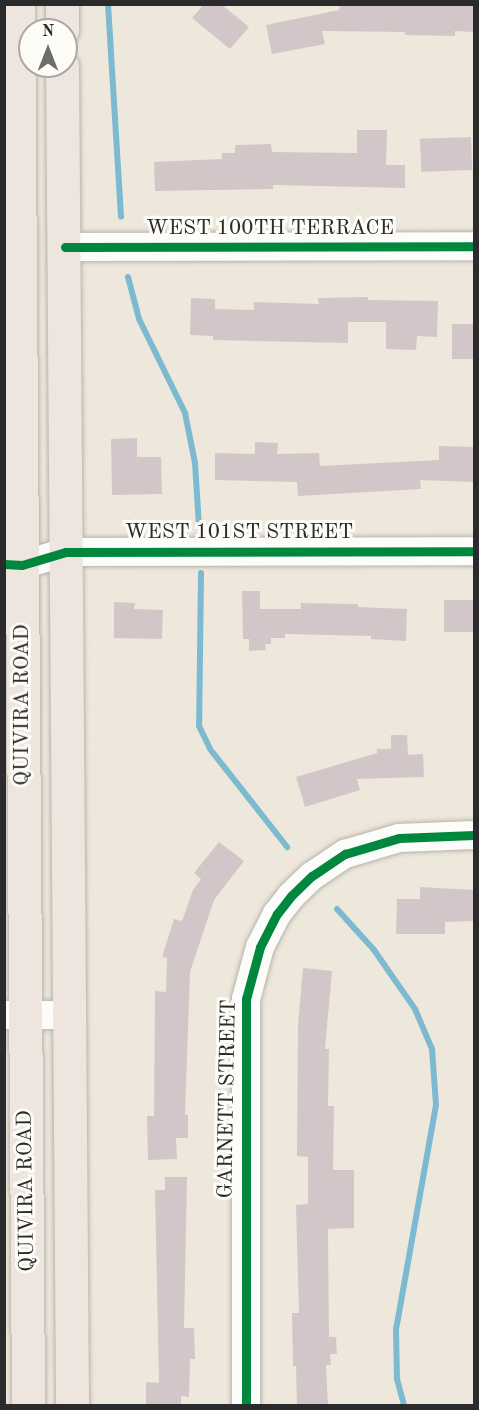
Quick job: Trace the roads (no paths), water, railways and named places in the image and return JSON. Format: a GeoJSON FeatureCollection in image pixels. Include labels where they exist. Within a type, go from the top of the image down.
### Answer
{"type":"FeatureCollection","features":[{"type":"Feature","properties":{"kind":"main road","name":"QUIVIRA ROAD"},"geometry":{"type":"LineString","coordinates":[[18,37],[12,303],[15,1015],[28,1406]]}},
{"type":"Feature","properties":{"kind":"main road","name":"QUIVIRA ROAD"},"geometry":{"type":"LineString","coordinates":[[62,78],[72,1406]]}},
{"type":"Feature","properties":{"kind":"street","name":"WEST 100TH TERRACE"},"geometry":{"type":"LineString","coordinates":[[65,247],[474,246]]}},
{"type":"Feature","properties":{"kind":"street","name":"WEST 101ST STREET"},"geometry":{"type":"LineString","coordinates":[[13,565],[66,552],[474,550]]}},
{"type":"Feature","properties":{"kind":"street","name":"GARNETT STREET"},"geometry":{"type":"LineString","coordinates":[[246,1406],[246,999],[260,947],[277,914],[291,896],[312,876],[345,855],[399,838],[474,835]]}},
{"type":"Feature","properties":{"kind":"street"},"geometry":{"type":"LineString","coordinates":[[15,1015],[69,1015]]}},
{"type":"Feature","properties":{"kind":"waterway"},"geometry":{"type":"LineString","coordinates":[[108,4],[121,217]]}},
{"type":"Feature","properties":{"kind":"waterway"},"geometry":{"type":"LineString","coordinates":[[128,277],[139,319],[185,413],[195,463],[199,527]]}},
{"type":"Feature","properties":{"kind":"waterway"},"geometry":{"type":"LineString","coordinates":[[201,573],[199,726],[210,749],[287,847]]}},
{"type":"Feature","properties":{"kind":"waterway"},"geometry":{"type":"LineString","coordinates":[[337,909],[374,950],[415,1009],[432,1049],[436,1105],[396,1329],[397,1379],[404,1406]]}}]}
